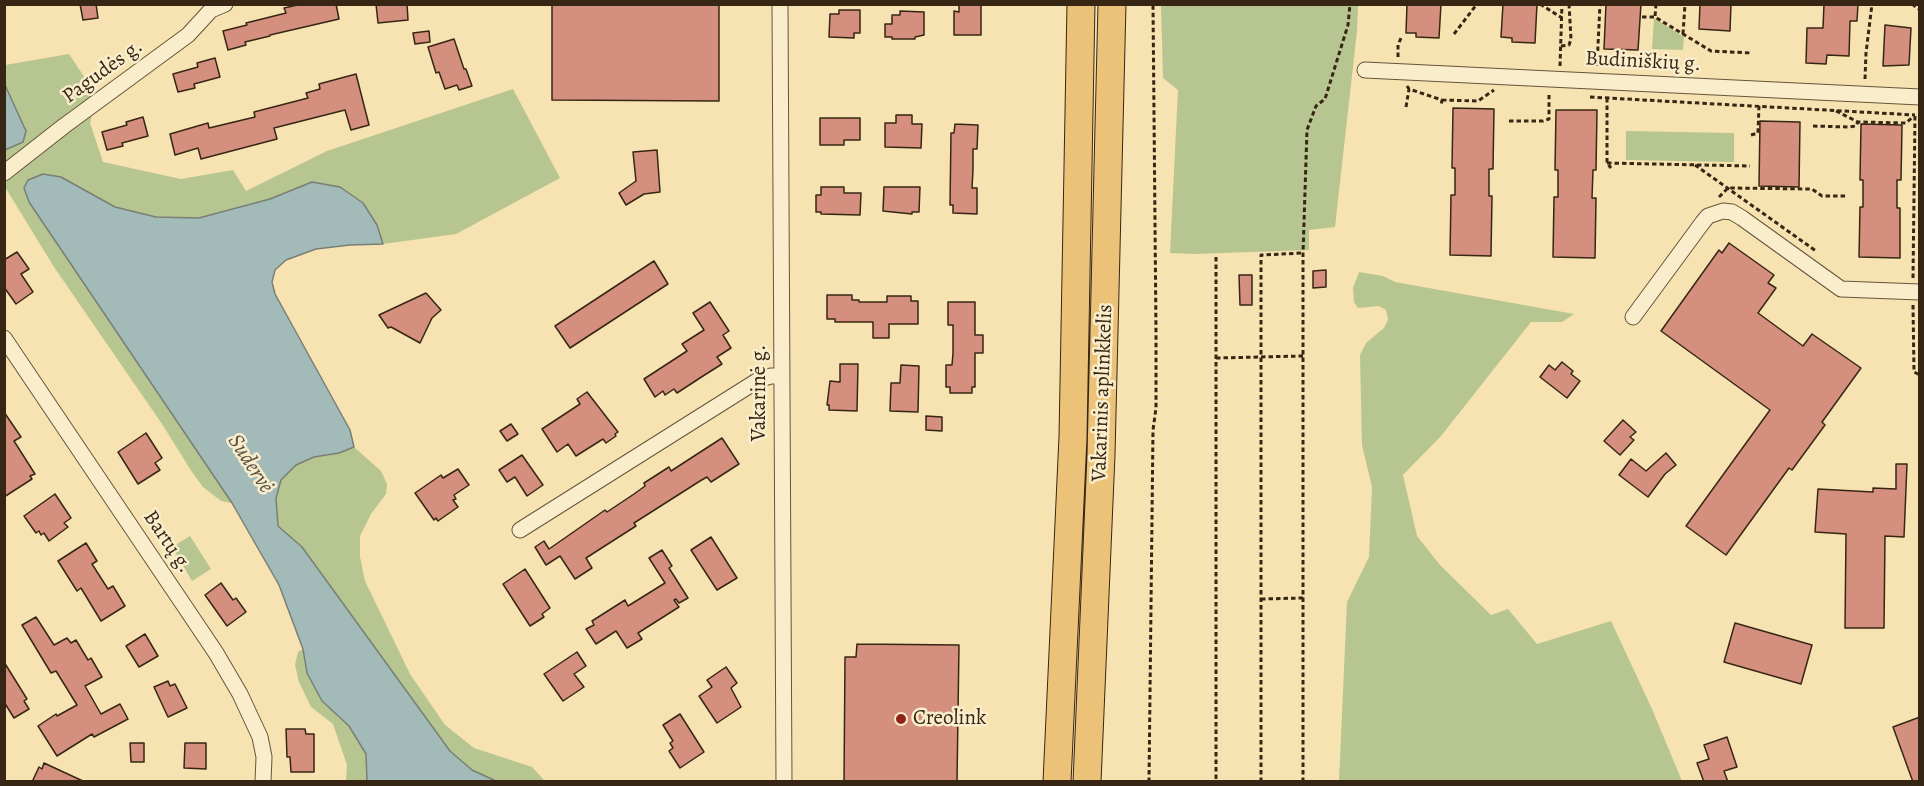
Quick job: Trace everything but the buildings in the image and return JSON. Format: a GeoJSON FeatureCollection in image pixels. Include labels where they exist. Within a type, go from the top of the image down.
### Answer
{"type":"FeatureCollection","features":[{"type":"Feature","properties":{"kind":"highway","name":"Vakarinis aplinkkelis"},"geometry":{"type":"LineString","coordinates":[[1057,782],[1072,437],[1081,4]]}},
{"type":"Feature","properties":{"kind":"highway","name":"Vakarinis aplinkkelis"},"geometry":{"type":"LineString","coordinates":[[1087,782],[1101,443],[1112,4]]}},
{"type":"Feature","properties":{"kind":"street","name":"Pagudės g."},"geometry":{"type":"LineString","coordinates":[[4,173],[189,35],[212,10],[225,4]]}},
{"type":"Feature","properties":{"kind":"street","name":"Vakarinė g."},"geometry":{"type":"LineString","coordinates":[[780,4],[784,782]]}},
{"type":"Feature","properties":{"kind":"street","name":"Budiniškių g."},"geometry":{"type":"LineString","coordinates":[[1365,70],[1918,97]]}},
{"type":"Feature","properties":{"kind":"street"},"geometry":{"type":"LineString","coordinates":[[1633,317],[1703,222],[1708,216],[1717,212],[1732,212],[1742,218],[1841,289],[1916,292]]}},
{"type":"Feature","properties":{"kind":"street","name":"Bartų g."},"geometry":{"type":"LineString","coordinates":[[4,338],[228,673],[260,737],[264,757],[263,782]]}},
{"type":"Feature","properties":{"kind":"street"},"geometry":{"type":"LineString","coordinates":[[520,530],[760,379],[781,376]]}},
{"type":"Feature","properties":{"kind":"path"},"geometry":{"type":"LineString","coordinates":[[1149,782],[1153,430],[1156,408],[1153,4]]}},
{"type":"Feature","properties":{"kind":"path"},"geometry":{"type":"LineString","coordinates":[[1303,782],[1303,253],[1307,130],[1316,106],[1325,99],[1348,25],[1350,4]]}},
{"type":"Feature","properties":{"kind":"path"},"geometry":{"type":"LineString","coordinates":[[1468,4],[1473,11]]}},
{"type":"Feature","properties":{"kind":"path"},"geometry":{"type":"LineString","coordinates":[[1454,34],[1477,4]]}},
{"type":"Feature","properties":{"kind":"path"},"geometry":{"type":"LineString","coordinates":[[1540,4],[1562,18]]}},
{"type":"Feature","properties":{"kind":"path"},"geometry":{"type":"LineString","coordinates":[[1560,66],[1562,4]]}},
{"type":"Feature","properties":{"kind":"path"},"geometry":{"type":"LineString","coordinates":[[1560,46],[1569,45],[1571,42],[1569,4]]}},
{"type":"Feature","properties":{"kind":"path"},"geometry":{"type":"LineString","coordinates":[[1597,68],[1600,4]]}},
{"type":"Feature","properties":{"kind":"path"},"geometry":{"type":"LineString","coordinates":[[1655,17],[1656,4]]}},
{"type":"Feature","properties":{"kind":"path"},"geometry":{"type":"LineString","coordinates":[[1683,34],[1685,4]]}},
{"type":"Feature","properties":{"kind":"path"},"geometry":{"type":"LineString","coordinates":[[1865,79],[1872,4]]}},
{"type":"Feature","properties":{"kind":"path"},"geometry":{"type":"LineString","coordinates":[[1912,4],[1920,9]]}},
{"type":"Feature","properties":{"kind":"path"},"geometry":{"type":"LineString","coordinates":[[1642,16],[1655,17],[1711,51],[1752,53]]}},
{"type":"Feature","properties":{"kind":"path"},"geometry":{"type":"LineString","coordinates":[[1398,58],[1398,45],[1401,38]]}},
{"type":"Feature","properties":{"kind":"path"},"geometry":{"type":"LineString","coordinates":[[1406,84],[1409,89],[1406,107]]}},
{"type":"Feature","properties":{"kind":"path"},"geometry":{"type":"LineString","coordinates":[[1409,89],[1442,100],[1478,101],[1495,89]]}},
{"type":"Feature","properties":{"kind":"path"},"geometry":{"type":"LineString","coordinates":[[1509,121],[1549,119],[1549,95]]}},
{"type":"Feature","properties":{"kind":"path"},"geometry":{"type":"LineString","coordinates":[[1918,97],[1914,372],[1920,375]]}},
{"type":"Feature","properties":{"kind":"path"},"geometry":{"type":"LineString","coordinates":[[1607,98],[1607,164],[1611,168]]}},
{"type":"Feature","properties":{"kind":"path"},"geometry":{"type":"LineString","coordinates":[[1441,106],[1442,100]]}},
{"type":"Feature","properties":{"kind":"path"},"geometry":{"type":"LineString","coordinates":[[1751,135],[1758,133],[1760,106]]}},
{"type":"Feature","properties":{"kind":"path"},"geometry":{"type":"LineString","coordinates":[[1832,110],[1858,123],[1906,123],[1917,118]]}},
{"type":"Feature","properties":{"kind":"path"},"geometry":{"type":"LineString","coordinates":[[1813,126],[1848,127],[1856,126],[1858,123]]}},
{"type":"Feature","properties":{"kind":"path"},"geometry":{"type":"LineString","coordinates":[[1607,164],[1750,166]]}},
{"type":"Feature","properties":{"kind":"path"},"geometry":{"type":"LineString","coordinates":[[1695,165],[1820,254]]}},
{"type":"Feature","properties":{"kind":"path"},"geometry":{"type":"LineString","coordinates":[[1717,212],[1717,200],[1728,188],[1812,189],[1822,196],[1847,196]]}},
{"type":"Feature","properties":{"kind":"path"},"geometry":{"type":"LineString","coordinates":[[1261,782],[1261,255],[1303,253]]}},
{"type":"Feature","properties":{"kind":"path"},"geometry":{"type":"LineString","coordinates":[[1216,257],[1216,782]]}},
{"type":"Feature","properties":{"kind":"path"},"geometry":{"type":"LineString","coordinates":[[1216,358],[1303,356]]}},
{"type":"Feature","properties":{"kind":"path"},"geometry":{"type":"LineString","coordinates":[[1261,599],[1303,598]]}},
{"type":"Feature","properties":{"kind":"green space"},"geometry":{"type":"Polygon","coordinates":[[[1161,5],[1358,5],[1335,227],[1309,230],[1309,250],[1170,253],[1178,90],[1163,78],[1161,5]]]}},
{"type":"Feature","properties":{"kind":"green space"},"geometry":{"type":"Polygon","coordinates":[[[1654,18],[1684,37],[1683,50],[1652,49],[1654,18]]]}},
{"type":"Feature","properties":{"kind":"green space"},"geometry":{"type":"Polygon","coordinates":[[[69,54],[97,96],[90,123],[103,162],[181,179],[233,170],[246,191],[327,151],[513,89],[560,178],[456,234],[383,244],[377,225],[312,182],[270,199],[199,218],[156,217],[115,207],[61,177],[29,202],[232,503],[221,501],[203,487],[192,472],[162,424],[54,267],[5,187],[5,150],[26,131],[5,85],[5,65],[69,54]]]}},
{"type":"Feature","properties":{"kind":"green space"},"geometry":{"type":"Polygon","coordinates":[[[1626,131],[1734,133],[1734,162],[1626,160],[1626,131]]]}},
{"type":"Feature","properties":{"kind":"green space"},"geometry":{"type":"Polygon","coordinates":[[[1359,272],[1383,276],[1395,282],[1574,314],[1562,322],[1531,322],[1441,436],[1403,475],[1417,536],[1440,565],[1491,615],[1508,609],[1537,644],[1611,621],[1682,781],[1339,781],[1347,602],[1369,557],[1372,487],[1362,445],[1360,355],[1366,343],[1384,328],[1388,320],[1386,310],[1379,306],[1358,308],[1354,302],[1353,288],[1359,272]]]}},
{"type":"Feature","properties":{"kind":"green space"},"geometry":{"type":"Polygon","coordinates":[[[354,447],[381,471],[387,484],[386,494],[371,514],[360,536],[360,557],[365,581],[410,674],[445,725],[474,748],[532,767],[545,781],[496,781],[472,770],[450,751],[302,547],[278,527],[276,498],[281,480],[296,465],[314,457],[339,453],[354,447]]]}},
{"type":"Feature","properties":{"kind":"green space"},"geometry":{"type":"Polygon","coordinates":[[[190,536],[211,569],[192,581],[172,547],[190,536]]]}},
{"type":"Feature","properties":{"kind":"green space"},"geometry":{"type":"Polygon","coordinates":[[[303,649],[307,673],[322,701],[349,726],[366,754],[367,781],[346,781],[347,765],[333,724],[311,707],[299,682],[295,665],[298,652],[303,649]]]}},
{"type":"Feature","properties":{"kind":"water"},"geometry":{"type":"Polygon","coordinates":[[[5,85],[26,131],[23,142],[5,150],[5,85]]]}},
{"type":"Feature","properties":{"kind":"water","name":"Sudervė"},"geometry":{"type":"Polygon","coordinates":[[[43,174],[61,177],[115,207],[156,217],[199,218],[270,199],[312,182],[340,187],[363,203],[377,225],[383,244],[316,249],[286,260],[275,270],[272,282],[275,294],[350,430],[354,447],[339,453],[314,457],[296,465],[281,480],[276,498],[278,526],[302,547],[450,751],[472,770],[496,781],[367,781],[366,754],[349,726],[322,701],[307,673],[303,649],[279,585],[232,503],[29,202],[24,188],[28,180],[43,174]]]}},
{"type":"Feature","properties":{"kind":"place","name":"Creolink"},"geometry":{"type":"Point","coordinates":[901,719]}}]}
